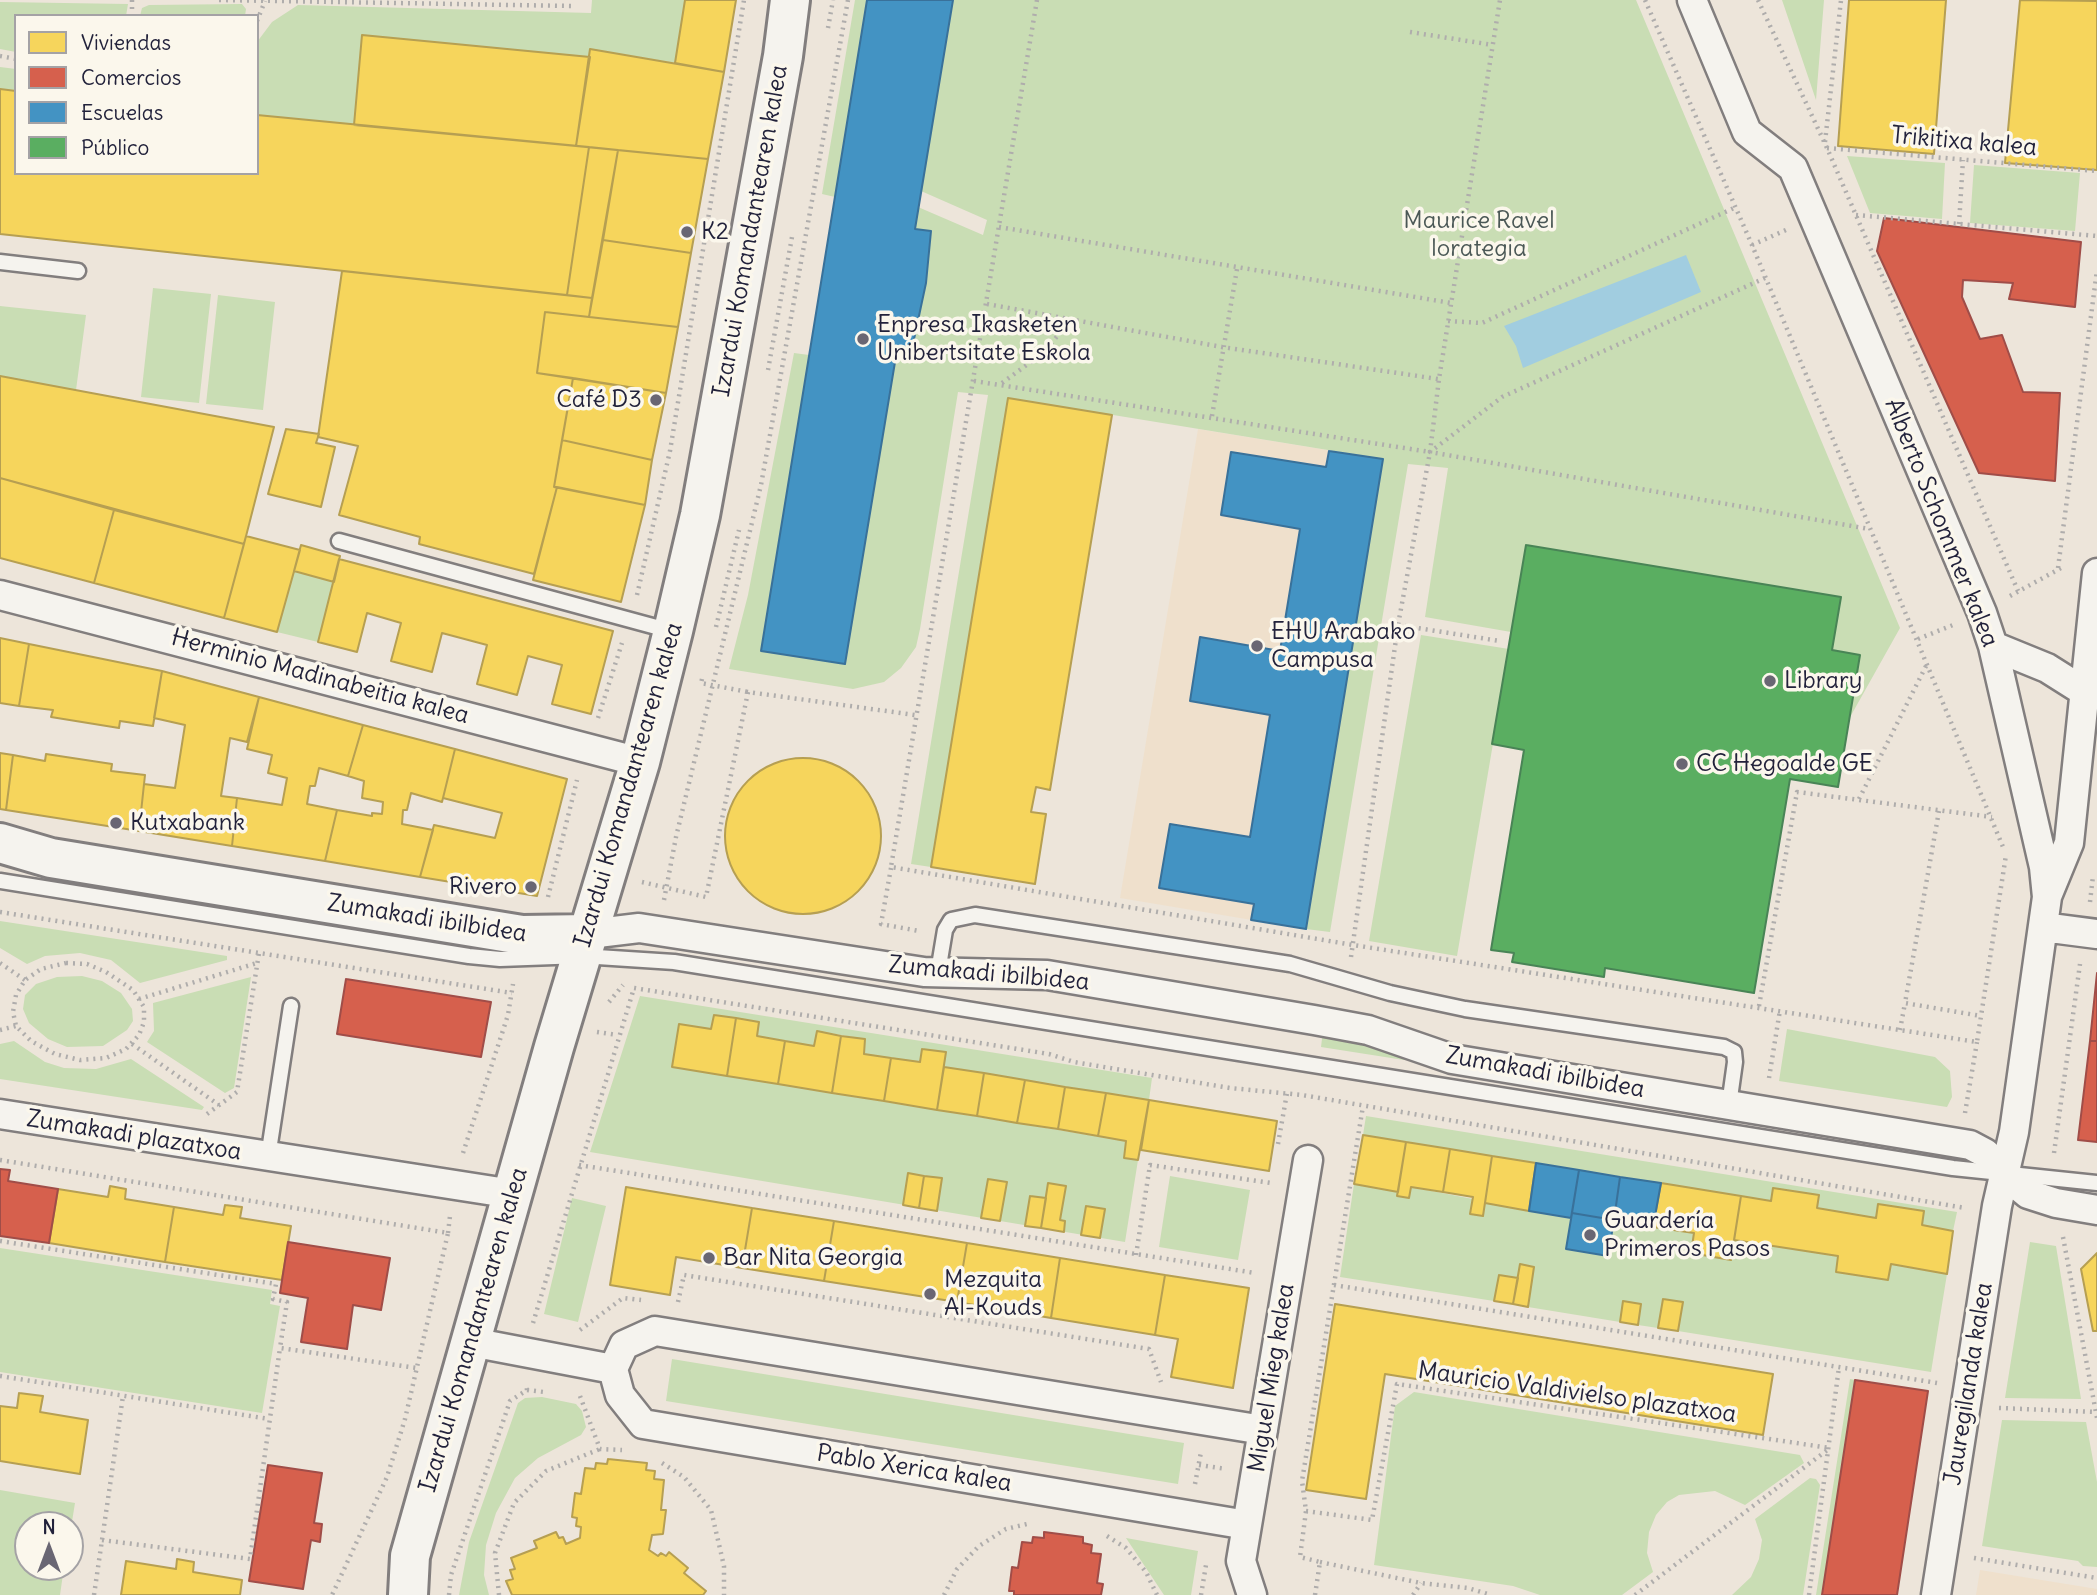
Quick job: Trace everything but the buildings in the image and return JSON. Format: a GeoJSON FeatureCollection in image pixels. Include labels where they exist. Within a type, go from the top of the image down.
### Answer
{"type":"FeatureCollection","features":[{"type":"Feature","properties":{"kind":"main road","name":"Izardui Komandantearen kalea"},"geometry":{"type":"LineString","coordinates":[[408,1595],[410,1556],[640,762],[673,631],[700,514],[783,56],[790,0]]}},
{"type":"Feature","properties":{"kind":"main road","name":"Zumakadi ibilbidea"},"geometry":{"type":"LineString","coordinates":[[0,843],[51,858],[520,947],[585,945]]}},
{"type":"Feature","properties":{"kind":"main road","name":"Izardui Komandantearen kalea"},"geometry":{"type":"LineString","coordinates":[[387,1595],[410,1556]]}},
{"type":"Feature","properties":{"kind":"street","name":"Alberto Schommer kalea"},"geometry":{"type":"LineString","coordinates":[[1692,0],[1747,132],[1793,169],[1982,613],[1993,646],[2039,839],[2047,897],[2014,1132],[2004,1174]]}},
{"type":"Feature","properties":{"kind":"street"},"geometry":{"type":"LineString","coordinates":[[2047,897],[2069,843],[2085,692],[2084,571]]}},
{"type":"Feature","properties":{"kind":"street","name":"Herminio Madinabeitia kalea"},"geometry":{"type":"LineString","coordinates":[[0,595],[640,762]]}},
{"type":"Feature","properties":{"kind":"street"},"geometry":{"type":"LineString","coordinates":[[1993,646],[2047,668],[2085,692]]}},
{"type":"Feature","properties":{"kind":"street"},"geometry":{"type":"LineString","coordinates":[[2043,927],[2089,944]]}},
{"type":"Feature","properties":{"kind":"street","name":"Zumakadi ibilbidea"},"geometry":{"type":"LineString","coordinates":[[585,945],[639,928],[938,972],[1047,975],[1300,1017],[1368,1030],[1452,1059],[1970,1145],[1986,1153],[2004,1174],[2028,1194],[2046,1201],[2097,1210]]}},
{"type":"Feature","properties":{"kind":"street","name":"Zumakadi plazatxoa"},"geometry":{"type":"LineString","coordinates":[[0,1114],[513,1194]]}},
{"type":"Feature","properties":{"kind":"street","name":"Miguel Mieg kalea"},"geometry":{"type":"LineString","coordinates":[[1252,1595],[1241,1561],[1308,1160]]}},
{"type":"Feature","properties":{"kind":"street","name":"Jauregilanda kalea"},"geometry":{"type":"LineString","coordinates":[[1936,1595],[2004,1174]]}},
{"type":"Feature","properties":{"kind":"street"},"geometry":{"type":"LineString","coordinates":[[471,1342],[613,1369],[624,1345],[655,1331],[1263,1430]]}},
{"type":"Feature","properties":{"kind":"street","name":"Pablo Xerica kalea"},"geometry":{"type":"LineString","coordinates":[[613,1369],[620,1395],[643,1423],[1247,1525]]}},
{"type":"Feature","properties":{"kind":"lane"},"geometry":{"type":"LineString","coordinates":[[0,262],[78,271]]}},
{"type":"Feature","properties":{"kind":"lane"},"geometry":{"type":"LineString","coordinates":[[340,541],[673,631]]}},
{"type":"Feature","properties":{"kind":"lane","name":"Zumakadi ibilbidea"},"geometry":{"type":"LineString","coordinates":[[0,881],[469,956],[520,947]]}},
{"type":"Feature","properties":{"kind":"lane"},"geometry":{"type":"LineString","coordinates":[[938,972],[945,930],[951,920],[975,915],[1290,964],[1390,993],[1465,1009],[1724,1047],[1734,1052],[1735,1062],[1728,1105]]}},
{"type":"Feature","properties":{"kind":"lane","name":"Zumakadi ibilbidea"},"geometry":{"type":"LineString","coordinates":[[585,945],[674,962],[1926,1164],[2097,1183]]}},
{"type":"Feature","properties":{"kind":"lane","name":"Zumakadi plazatxoa"},"geometry":{"type":"LineString","coordinates":[[268,1157],[290,1006]]}},
{"type":"Feature","properties":{"kind":"path"},"geometry":{"type":"LineString","coordinates":[[219,0],[509,2],[572,6]]}},
{"type":"Feature","properties":{"kind":"path"},"geometry":{"type":"LineString","coordinates":[[332,1595],[387,1477],[417,1368],[455,1185],[508,1015],[527,904],[545,907],[586,748],[629,620],[670,451],[744,0]]}},
{"type":"Feature","properties":{"kind":"path"},"geometry":{"type":"LineString","coordinates":[[1037,0],[891,867],[1353,945],[1977,1042]]}},
{"type":"Feature","properties":{"kind":"path"},"geometry":{"type":"LineString","coordinates":[[1353,945],[1398,625],[1430,452],[1439,379],[1500,0]]}},
{"type":"Feature","properties":{"kind":"path"},"geometry":{"type":"LineString","coordinates":[[1645,0],[1928,663],[2006,854],[1963,1124]]}},
{"type":"Feature","properties":{"kind":"path"},"geometry":{"type":"LineString","coordinates":[[1758,0],[1826,146],[2018,591]]}},
{"type":"Feature","properties":{"kind":"path"},"geometry":{"type":"LineString","coordinates":[[1826,146],[1841,0]]}},
{"type":"Feature","properties":{"kind":"path"},"geometry":{"type":"LineString","coordinates":[[1410,32],[1493,45]]}},
{"type":"Feature","properties":{"kind":"path","name":"Trikitixa kalea"},"geometry":{"type":"LineString","coordinates":[[1826,146],[2097,171]]}},
{"type":"Feature","properties":{"kind":"path"},"geometry":{"type":"LineString","coordinates":[[1959,224],[1963,160]]}},
{"type":"Feature","properties":{"kind":"path"},"geometry":{"type":"LineString","coordinates":[[1448,321],[1482,323],[1734,208]]}},
{"type":"Feature","properties":{"kind":"path"},"geometry":{"type":"LineString","coordinates":[[1856,215],[2097,236]]}},
{"type":"Feature","properties":{"kind":"path"},"geometry":{"type":"LineString","coordinates":[[999,227],[1451,303]]}},
{"type":"Feature","properties":{"kind":"path"},"geometry":{"type":"LineString","coordinates":[[1212,416],[1237,269]]}},
{"type":"Feature","properties":{"kind":"path"},"geometry":{"type":"LineString","coordinates":[[2058,568],[2097,270]]}},
{"type":"Feature","properties":{"kind":"path"},"geometry":{"type":"LineString","coordinates":[[1430,452],[1502,397],[1765,278]]}},
{"type":"Feature","properties":{"kind":"path"},"geometry":{"type":"LineString","coordinates":[[987,304],[1222,347],[1439,379]]}},
{"type":"Feature","properties":{"kind":"path"},"geometry":{"type":"LineString","coordinates":[[1001,384],[1043,353],[1071,320]]}},
{"type":"Feature","properties":{"kind":"path"},"geometry":{"type":"LineString","coordinates":[[974,380],[1430,452],[1870,529]]}},
{"type":"Feature","properties":{"kind":"path"},"geometry":{"type":"LineString","coordinates":[[1982,613],[2058,568],[2084,571]]}},
{"type":"Feature","properties":{"kind":"path"},"geometry":{"type":"LineString","coordinates":[[1398,625],[1500,641]]}},
{"type":"Feature","properties":{"kind":"path"},"geometry":{"type":"LineString","coordinates":[[1859,799],[1928,663]]}},
{"type":"Feature","properties":{"kind":"path"},"geometry":{"type":"LineString","coordinates":[[706,897],[748,692],[915,715]]}},
{"type":"Feature","properties":{"kind":"path"},"geometry":{"type":"LineString","coordinates":[[1759,1006],[1797,792],[1992,817]]}},
{"type":"Feature","properties":{"kind":"path"},"geometry":{"type":"LineString","coordinates":[[1900,1030],[1939,811]]}},
{"type":"Feature","properties":{"kind":"path"},"geometry":{"type":"LineString","coordinates":[[0,912],[512,993]]}},
{"type":"Feature","properties":{"kind":"path"},"geometry":{"type":"LineString","coordinates":[[2049,1178],[2089,944]]}},
{"type":"Feature","properties":{"kind":"path"},"geometry":{"type":"LineString","coordinates":[[204,1116],[237,1092],[259,953]]}},
{"type":"Feature","properties":{"kind":"path"},"geometry":{"type":"LineString","coordinates":[[0,963],[25,980]]}},
{"type":"Feature","properties":{"kind":"path"},"geometry":{"type":"LineString","coordinates":[[66,963],[87,964],[119,979],[139,999],[144,1007],[144,1022],[132,1044],[106,1058],[80,1060],[55,1054],[31,1041],[16,1026],[13,1012],[16,995],[25,980],[41,969],[66,963]]}},
{"type":"Feature","properties":{"kind":"path"},"geometry":{"type":"LineString","coordinates":[[139,999],[257,963]]}},
{"type":"Feature","properties":{"kind":"path"},"geometry":{"type":"LineString","coordinates":[[1259,1274],[579,1165],[634,988],[1049,1054],[1074,1062],[1230,1088],[1287,1093],[1966,1208]]}},
{"type":"Feature","properties":{"kind":"path"},"geometry":{"type":"LineString","coordinates":[[1905,1003],[1981,1016]]}},
{"type":"Feature","properties":{"kind":"path"},"geometry":{"type":"LineString","coordinates":[[0,1030],[16,1026]]}},
{"type":"Feature","properties":{"kind":"path"},"geometry":{"type":"LineString","coordinates":[[132,1044],[219,1105]]}},
{"type":"Feature","properties":{"kind":"path"},"geometry":{"type":"LineString","coordinates":[[1276,1157],[1287,1093]]}},
{"type":"Feature","properties":{"kind":"path"},"geometry":{"type":"LineString","coordinates":[[1363,1106],[1301,1481],[1306,1511],[1300,1557],[1421,1583],[1468,1588],[1491,1595]]}},
{"type":"Feature","properties":{"kind":"path"},"geometry":{"type":"LineString","coordinates":[[0,1160],[447,1233]]}},
{"type":"Feature","properties":{"kind":"path"},"geometry":{"type":"LineString","coordinates":[[1136,1255],[1150,1165],[1271,1183],[1273,1170]]}},
{"type":"Feature","properties":{"kind":"path"},"geometry":{"type":"LineString","coordinates":[[1999,1408],[2096,1415],[2063,1236]]}},
{"type":"Feature","properties":{"kind":"path"},"geometry":{"type":"LineString","coordinates":[[0,1241],[276,1284],[273,1299],[287,1303],[250,1559],[102,1540]]}},
{"type":"Feature","properties":{"kind":"path"},"geometry":{"type":"LineString","coordinates":[[664,1304],[678,1306],[684,1275],[1149,1349],[1164,1388]]}},
{"type":"Feature","properties":{"kind":"path"},"geometry":{"type":"LineString","coordinates":[[1334,1285],[1937,1383]]}},
{"type":"Feature","properties":{"kind":"path"},"geometry":{"type":"LineString","coordinates":[[575,1334],[624,1297],[651,1301]]}},
{"type":"Feature","properties":{"kind":"path"},"geometry":{"type":"LineString","coordinates":[[533,1326],[543,1328]]}},
{"type":"Feature","properties":{"kind":"path"},"geometry":{"type":"LineString","coordinates":[[280,1348],[417,1368]]}},
{"type":"Feature","properties":{"kind":"path"},"geometry":{"type":"LineString","coordinates":[[1809,1595],[1839,1367]]}},
{"type":"Feature","properties":{"kind":"path"},"geometry":{"type":"LineString","coordinates":[[0,1376],[269,1419]]}},
{"type":"Feature","properties":{"kind":"path","name":"Mauricio Valdivielso plazatxoa"},"geometry":{"type":"LineString","coordinates":[[1306,1511],[1372,1520],[1396,1384],[1830,1447]]}},
{"type":"Feature","properties":{"kind":"path"},"geometry":{"type":"LineString","coordinates":[[527,1390],[555,1393]]}},
{"type":"Feature","properties":{"kind":"path"},"geometry":{"type":"LineString","coordinates":[[568,1395],[582,1396],[600,1449]]}},
{"type":"Feature","properties":{"kind":"path"},"geometry":{"type":"LineString","coordinates":[[94,1595],[123,1396]]}},
{"type":"Feature","properties":{"kind":"path"},"geometry":{"type":"LineString","coordinates":[[1189,1514],[1207,1421]]}},
{"type":"Feature","properties":{"kind":"path"},"geometry":{"type":"LineString","coordinates":[[1635,1595],[1830,1447]]}},
{"type":"Feature","properties":{"kind":"path"},"geometry":{"type":"LineString","coordinates":[[499,1595],[495,1553],[514,1503],[546,1471],[600,1449],[634,1451]]}},
{"type":"Feature","properties":{"kind":"path"},"geometry":{"type":"LineString","coordinates":[[655,1458],[684,1477],[711,1510],[724,1566],[724,1595]]}},
{"type":"Feature","properties":{"kind":"path"},"geometry":{"type":"LineString","coordinates":[[944,1595],[957,1569],[979,1546],[1006,1529],[1037,1521]]}},
{"type":"Feature","properties":{"kind":"path"},"geometry":{"type":"LineString","coordinates":[[1099,1531],[1126,1548],[1146,1572],[1157,1595]]}},
{"type":"Feature","properties":{"kind":"path"},"geometry":{"type":"LineString","coordinates":[[1973,1558],[2097,1578]]}},
{"type":"Feature","properties":{"kind":"path"},"geometry":{"type":"LineString","coordinates":[[1315,1595],[1320,1562]]}},
{"type":"Feature","properties":{"kind":"path"},"geometry":{"type":"LineString","coordinates":[[1413,1595],[1421,1583]]}},
{"type":"Feature","properties":{"kind":"shaded area","name":"EHU Arabako Campusa"},"geometry":{"type":"Polygon","coordinates":[[[1198,429],[1383,459],[1306,929],[1120,898],[1198,429]]]}},
{"type":"Feature","properties":{"kind":"shaded area"},"geometry":{"type":"Polygon","coordinates":[[[1980,1570],[2097,1589],[2097,1595],[1976,1595],[1980,1570]]]}},
{"type":"Feature","properties":{"kind":"green space"},"geometry":{"type":"Polygon","coordinates":[[[592,0],[685,0],[675,63],[591,49],[590,57],[362,35],[354,125],[259,115],[259,39],[272,22],[298,5],[591,13],[592,0]]]}},
{"type":"Feature","properties":{"kind":"green space"},"geometry":{"type":"Polygon","coordinates":[[[855,0],[867,0],[835,197],[822,194],[855,0]]]}},
{"type":"Feature","properties":{"kind":"green space","name":"Maurice Ravel lorategia"},"geometry":{"type":"Polygon","coordinates":[[[953,0],[1636,0],[1900,628],[1849,719],[1832,650],[1840,597],[1526,545],[1511,632],[1425,617],[1448,468],[1408,464],[1330,932],[1306,929],[1383,459],[1009,398],[931,867],[911,864],[988,395],[958,392],[920,629],[916,647],[901,668],[884,682],[853,689],[729,669],[748,595],[794,353],[809,355],[761,651],[845,664],[896,356],[910,358],[926,283],[931,232],[915,229],[918,207],[983,235],[987,220],[921,191],[953,0]]]}},
{"type":"Feature","properties":{"kind":"green space"},"geometry":{"type":"Polygon","coordinates":[[[1782,0],[1824,0],[1816,100],[1782,0]]]}},
{"type":"Feature","properties":{"kind":"green space"},"geometry":{"type":"Polygon","coordinates":[[[0,2],[128,4],[126,14],[14,14],[14,52],[0,49],[0,2]]]}},
{"type":"Feature","properties":{"kind":"green space"},"geometry":{"type":"Polygon","coordinates":[[[242,4],[246,9],[245,14],[140,14],[142,8],[149,5],[242,4]]]}},
{"type":"Feature","properties":{"kind":"green space"},"geometry":{"type":"Polygon","coordinates":[[[0,67],[14,69],[14,91],[0,89],[0,67]]]}},
{"type":"Feature","properties":{"kind":"green space"},"geometry":{"type":"Polygon","coordinates":[[[1847,156],[1945,163],[1942,219],[1870,213],[1847,156]]]}},
{"type":"Feature","properties":{"kind":"green space"},"geometry":{"type":"Polygon","coordinates":[[[1974,165],[2080,173],[2075,231],[1970,223],[1974,165]]]}},
{"type":"Feature","properties":{"kind":"green space"},"geometry":{"type":"Polygon","coordinates":[[[153,288],[211,294],[199,403],[141,397],[153,288]]]}},
{"type":"Feature","properties":{"kind":"green space"},"geometry":{"type":"Polygon","coordinates":[[[218,295],[275,302],[263,410],[206,404],[218,295]]]}},
{"type":"Feature","properties":{"kind":"green space"},"geometry":{"type":"Polygon","coordinates":[[[0,306],[86,315],[76,390],[0,377],[0,306]]]}},
{"type":"Feature","properties":{"kind":"green space"},"geometry":{"type":"Polygon","coordinates":[[[294,571],[334,582],[318,642],[277,632],[294,571]]]}},
{"type":"Feature","properties":{"kind":"green space"},"geometry":{"type":"Polygon","coordinates":[[[1421,635],[1509,649],[1457,956],[1369,941],[1421,635]]]}},
{"type":"Feature","properties":{"kind":"green space"},"geometry":{"type":"Polygon","coordinates":[[[0,921],[227,956],[227,960],[140,983],[111,960],[80,953],[45,956],[27,964],[0,948],[0,921]]]}},
{"type":"Feature","properties":{"kind":"green space"},"geometry":{"type":"Polygon","coordinates":[[[82,976],[102,981],[121,993],[132,1009],[133,1021],[127,1030],[103,1046],[67,1047],[48,1039],[29,1023],[23,1009],[25,995],[36,984],[57,977],[82,976]]]}},
{"type":"Feature","properties":{"kind":"green space"},"geometry":{"type":"Polygon","coordinates":[[[251,977],[234,1088],[225,1093],[147,1042],[154,1031],[153,1003],[251,977]]]}},
{"type":"Feature","properties":{"kind":"green space"},"geometry":{"type":"Polygon","coordinates":[[[640,996],[1152,1078],[1149,1100],[944,1067],[946,1052],[922,1049],[920,1062],[864,1054],[865,1039],[817,1031],[814,1046],[757,1036],[759,1022],[714,1015],[711,1029],[679,1024],[672,1067],[1126,1141],[1124,1158],[1138,1160],[1125,1242],[590,1152],[640,996]]]}},
{"type":"Feature","properties":{"kind":"green space"},"geometry":{"type":"Polygon","coordinates":[[[1787,1029],[1935,1057],[1950,1071],[1952,1097],[1947,1107],[1779,1081],[1787,1029]]]}},
{"type":"Feature","properties":{"kind":"green space"},"geometry":{"type":"Polygon","coordinates":[[[1323,1031],[1406,1055],[1404,1060],[1321,1047],[1323,1031]]]}},
{"type":"Feature","properties":{"kind":"green space"},"geometry":{"type":"Polygon","coordinates":[[[14,1041],[45,1062],[64,1068],[96,1069],[131,1059],[204,1107],[202,1110],[0,1079],[0,1044],[14,1041]]]}},
{"type":"Feature","properties":{"kind":"green space"},"geometry":{"type":"Polygon","coordinates":[[[1366,1116],[1957,1212],[1953,1231],[1922,1225],[1923,1211],[1878,1204],[1876,1218],[1817,1208],[1819,1195],[1796,1191],[1773,1188],[1771,1201],[1363,1135],[1366,1116]]]}},
{"type":"Feature","properties":{"kind":"green space"},"geometry":{"type":"Polygon","coordinates":[[[1170,1176],[1250,1190],[1238,1260],[1159,1247],[1170,1176]]]}},
{"type":"Feature","properties":{"kind":"green space"},"geometry":{"type":"Polygon","coordinates":[[[1354,1184],[1398,1192],[1398,1196],[1409,1198],[1411,1187],[1571,1218],[1566,1249],[1614,1220],[1694,1233],[1691,1253],[1731,1260],[1734,1240],[1838,1256],[1836,1272],[1888,1280],[1891,1264],[1947,1274],[1931,1372],[1678,1331],[1682,1302],[1663,1299],[1658,1328],[1638,1325],[1641,1304],[1623,1301],[1620,1322],[1528,1307],[1534,1267],[1521,1264],[1518,1278],[1499,1276],[1494,1301],[1340,1277],[1354,1184]]]}},
{"type":"Feature","properties":{"kind":"green space"},"geometry":{"type":"Polygon","coordinates":[[[572,1198],[606,1206],[578,1322],[544,1314],[572,1198]]]}},
{"type":"Feature","properties":{"kind":"green space"},"geometry":{"type":"Polygon","coordinates":[[[2030,1242],[2056,1246],[2081,1399],[2005,1398],[2030,1242]]]}},
{"type":"Feature","properties":{"kind":"green space"},"geometry":{"type":"Polygon","coordinates":[[[0,1248],[272,1290],[270,1304],[280,1306],[262,1413],[0,1372],[0,1248]]]}},
{"type":"Feature","properties":{"kind":"green space"},"geometry":{"type":"Polygon","coordinates":[[[672,1359],[1184,1443],[1178,1484],[666,1401],[672,1359]]]}},
{"type":"Feature","properties":{"kind":"green space"},"geometry":{"type":"Polygon","coordinates":[[[1850,1379],[1855,1380],[1822,1595],[1816,1595],[1850,1379]]]}},
{"type":"Feature","properties":{"kind":"green space"},"geometry":{"type":"Polygon","coordinates":[[[1414,1392],[1800,1455],[1804,1463],[1745,1505],[1715,1491],[1679,1495],[1667,1502],[1656,1515],[1649,1532],[1647,1553],[1653,1572],[1622,1595],[1540,1595],[1513,1586],[1374,1565],[1395,1406],[1414,1392]]]}},
{"type":"Feature","properties":{"kind":"green space"},"geometry":{"type":"Polygon","coordinates":[[[542,1397],[576,1404],[582,1411],[586,1427],[581,1435],[538,1458],[515,1478],[496,1513],[486,1545],[484,1575],[489,1595],[459,1595],[469,1542],[518,1403],[525,1398],[542,1397]]]}},
{"type":"Feature","properties":{"kind":"green space"},"geometry":{"type":"Polygon","coordinates":[[[2002,1420],[2086,1422],[2097,1482],[2097,1567],[2083,1566],[2078,1561],[1982,1546],[2002,1420]]]}},
{"type":"Feature","properties":{"kind":"green space"},"geometry":{"type":"Polygon","coordinates":[[[1810,1478],[1816,1479],[1820,1485],[1803,1595],[1732,1595],[1751,1577],[1759,1559],[1762,1540],[1755,1519],[1810,1478]]]}},
{"type":"Feature","properties":{"kind":"green space"},"geometry":{"type":"Polygon","coordinates":[[[0,1490],[75,1503],[74,1511],[14,1511],[14,1581],[62,1581],[60,1595],[0,1595],[0,1490]]]}},
{"type":"Feature","properties":{"kind":"green space"},"geometry":{"type":"Polygon","coordinates":[[[1126,1538],[1198,1551],[1191,1595],[1164,1595],[1126,1538]]]}},
{"type":"Feature","properties":{"kind":"water"},"geometry":{"type":"Polygon","coordinates":[[[1686,255],[1701,292],[1523,368],[1516,346],[1504,326],[1686,255]]]}},
{"type":"Feature","properties":{"kind":"place","name":"K2"},"geometry":{"type":"Point","coordinates":[687,232]}},
{"type":"Feature","properties":{"kind":"place","name":"Enpresa Ikasketen Unibertsitate Eskola"},"geometry":{"type":"Point","coordinates":[863,339]}},
{"type":"Feature","properties":{"kind":"place","name":"Café D3"},"geometry":{"type":"Point","coordinates":[656,400]}},
{"type":"Feature","properties":{"kind":"place","name":"EHU Arabako Campusa"},"geometry":{"type":"Point","coordinates":[1257,646]}},
{"type":"Feature","properties":{"kind":"place","name":"Library"},"geometry":{"type":"Point","coordinates":[1770,681]}},
{"type":"Feature","properties":{"kind":"place","name":"CC Hegoalde GE"},"geometry":{"type":"Point","coordinates":[1682,764]}},
{"type":"Feature","properties":{"kind":"place","name":"Kutxabank"},"geometry":{"type":"Point","coordinates":[116,823]}},
{"type":"Feature","properties":{"kind":"place","name":"Rivero"},"geometry":{"type":"Point","coordinates":[531,887]}},
{"type":"Feature","properties":{"kind":"place","name":"Guardería Primeros Pasos"},"geometry":{"type":"Point","coordinates":[1590,1235]}},
{"type":"Feature","properties":{"kind":"place","name":"Bar Nita Georgia"},"geometry":{"type":"Point","coordinates":[709,1258]}},
{"type":"Feature","properties":{"kind":"place","name":"Mezquita Al-Kouds"},"geometry":{"type":"Point","coordinates":[930,1294]}}]}
